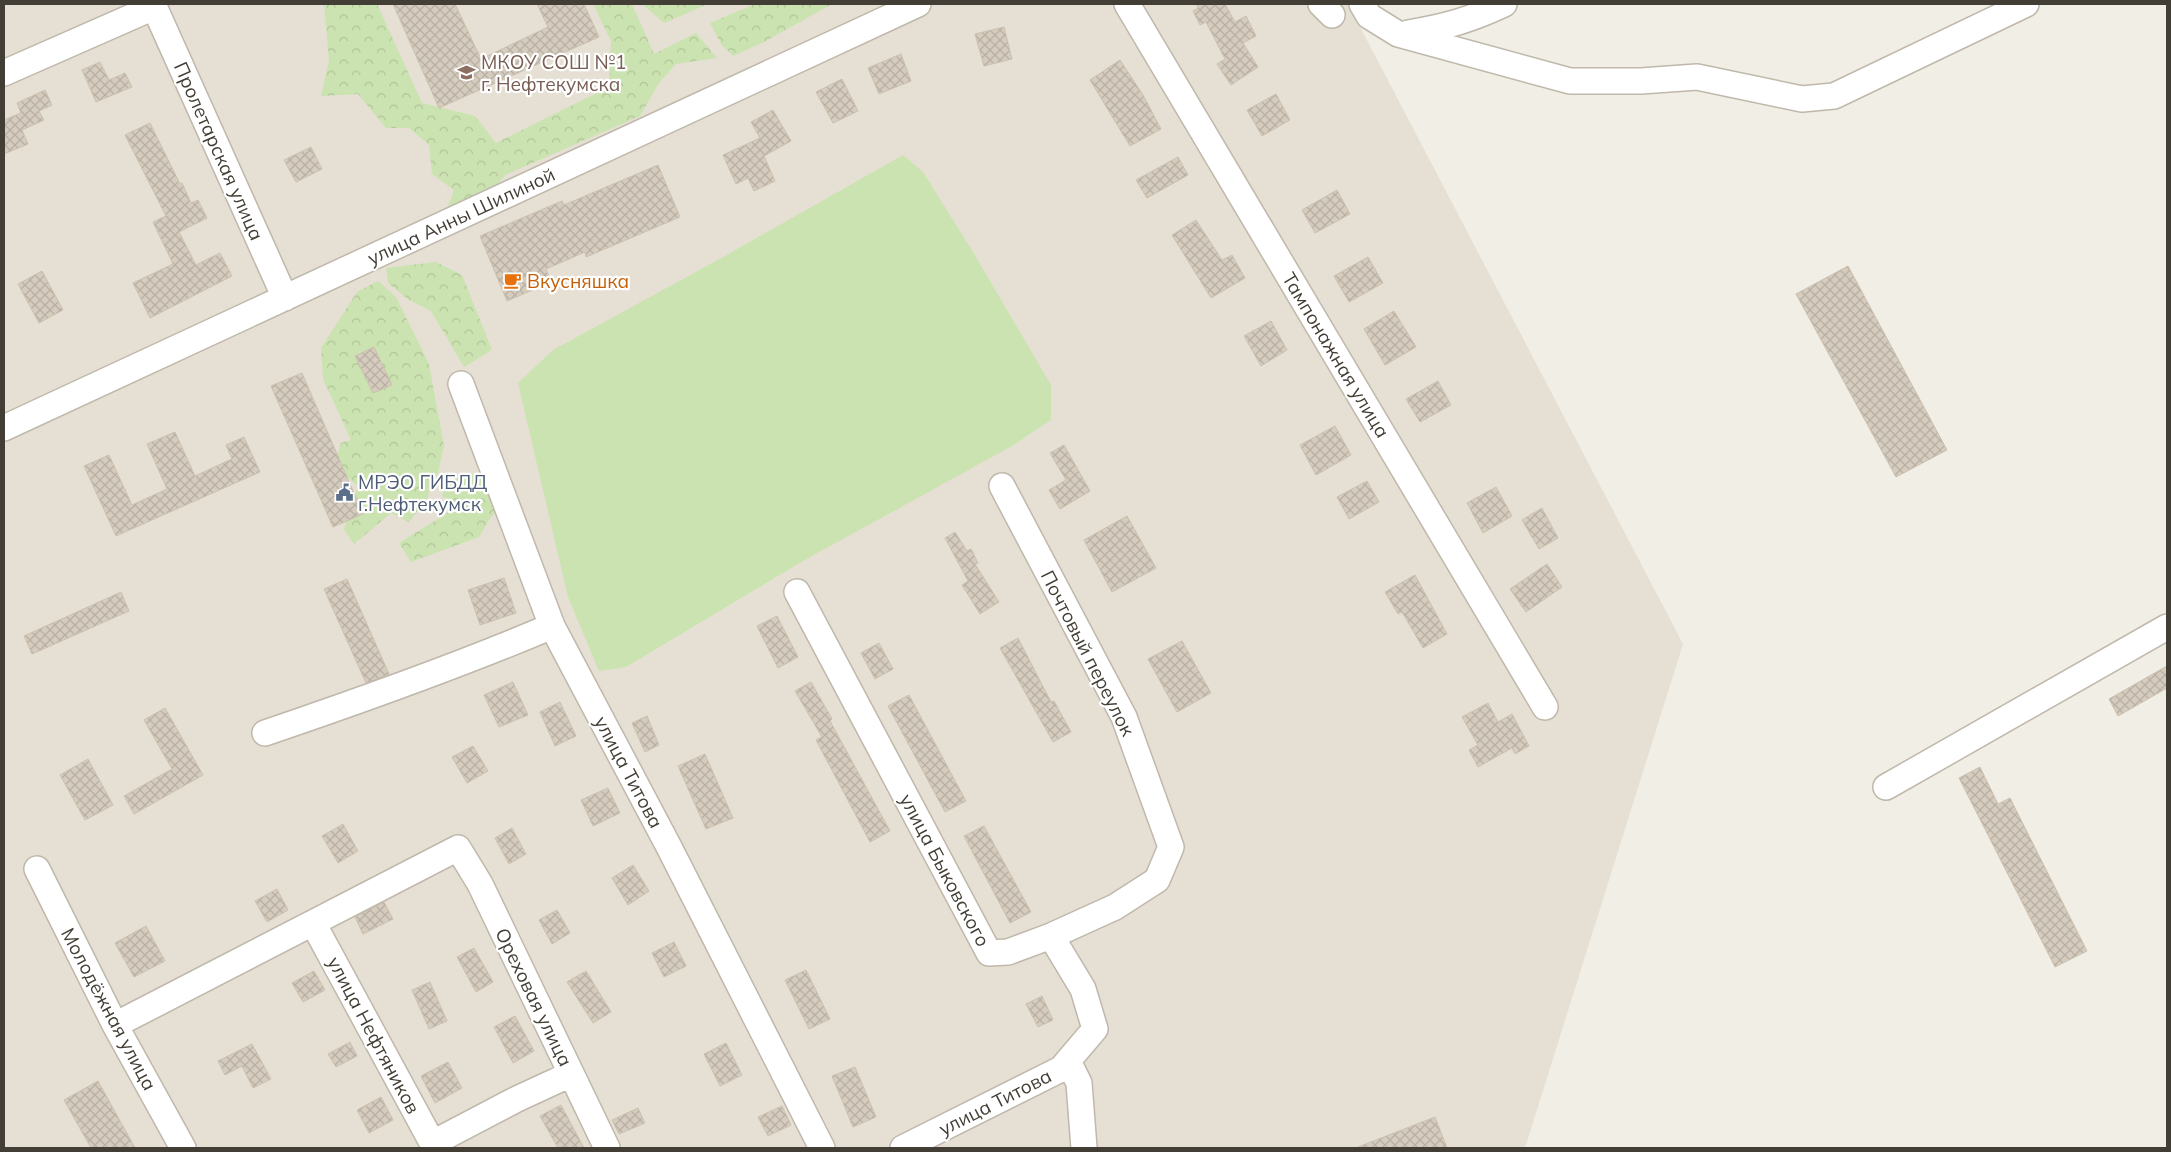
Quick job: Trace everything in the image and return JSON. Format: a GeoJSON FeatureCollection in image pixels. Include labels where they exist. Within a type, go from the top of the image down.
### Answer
{"type":"FeatureCollection","features":[{"type":"Feature","properties":{"kind":"street","name":"улица Анны Шилиной"},"geometry":{"type":"LineString","coordinates":[[4,428],[918,4]]}},
{"type":"Feature","properties":{"kind":"street","name":"Тампонажная улица"},"geometry":{"type":"LineString","coordinates":[[1127,4],[1545,707]]}},
{"type":"Feature","properties":{"kind":"street"},"geometry":{"type":"LineString","coordinates":[[1362,4],[1369,16],[1398,34],[1570,82],[1641,81],[1697,77],[1802,99],[1834,96],[2026,4]]}},
{"type":"Feature","properties":{"kind":"street"},"geometry":{"type":"LineString","coordinates":[[1398,34],[1450,26],[1474,18],[1504,4]]}},
{"type":"Feature","properties":{"kind":"street","name":"Пролетарская улица"},"geometry":{"type":"LineString","coordinates":[[154,5],[285,298]]}},
{"type":"Feature","properties":{"kind":"street"},"geometry":{"type":"LineString","coordinates":[[4,73],[154,5]]}},
{"type":"Feature","properties":{"kind":"street","name":"улица Титова"},"geometry":{"type":"LineString","coordinates":[[461,384],[552,626],[674,856],[822,1148]]}},
{"type":"Feature","properties":{"kind":"street","name":"Почтовый переулок"},"geometry":{"type":"LineString","coordinates":[[1002,486],[1124,717],[1171,846],[1157,880],[1114,907],[1051,936]]}},
{"type":"Feature","properties":{"kind":"street","name":"улица Быковского"},"geometry":{"type":"LineString","coordinates":[[796,592],[989,953],[1008,952],[1051,936]]}},
{"type":"Feature","properties":{"kind":"street"},"geometry":{"type":"LineString","coordinates":[[266,733],[386,692],[494,651],[552,626]]}},
{"type":"Feature","properties":{"kind":"street"},"geometry":{"type":"LineString","coordinates":[[1886,787],[2167,627]]}},
{"type":"Feature","properties":{"kind":"street","name":"Ореховая улица"},"geometry":{"type":"LineString","coordinates":[[313,923],[458,848],[480,884],[606,1148]]}},
{"type":"Feature","properties":{"kind":"street","name":"Молодёжная улица"},"geometry":{"type":"LineString","coordinates":[[37,869],[115,1025],[183,1148]]}},
{"type":"Feature","properties":{"kind":"street"},"geometry":{"type":"LineString","coordinates":[[115,1025],[313,923]]}},
{"type":"Feature","properties":{"kind":"street","name":"улица Нефтяников"},"geometry":{"type":"LineString","coordinates":[[313,923],[434,1146]]}},
{"type":"Feature","properties":{"kind":"street"},"geometry":{"type":"LineString","coordinates":[[1051,936],[1083,989],[1095,1029],[1064,1065],[1079,1083],[1084,1148]]}},
{"type":"Feature","properties":{"kind":"street","name":"улица Титова"},"geometry":{"type":"LineString","coordinates":[[903,1148],[1064,1065]]}},
{"type":"Feature","properties":{"kind":"street"},"geometry":{"type":"LineString","coordinates":[[434,1146],[517,1099],[571,1074]]}},
{"type":"Feature","properties":{"kind":"shaded area"},"geometry":{"type":"Polygon","coordinates":[[[4,4],[1348,4],[1683,644],[1525,1148],[4,1148],[4,4]]]}},
{"type":"Feature","properties":{"kind":"green space"},"geometry":{"type":"Polygon","coordinates":[[[324,4],[377,4],[422,103],[475,116],[496,143],[609,87],[611,41],[593,4],[632,4],[654,54],[696,33],[717,58],[676,64],[659,83],[640,116],[505,175],[493,190],[448,207],[454,190],[432,174],[429,145],[409,128],[386,128],[358,94],[321,96],[329,60],[324,4]]]}},
{"type":"Feature","properties":{"kind":"green space"},"geometry":{"type":"Polygon","coordinates":[[[642,4],[708,4],[664,23],[642,4]]]}},
{"type":"Feature","properties":{"kind":"green space"},"geometry":{"type":"Polygon","coordinates":[[[755,4],[832,4],[764,42],[733,56],[721,44],[710,23],[755,4]]]}},
{"type":"Feature","properties":{"kind":"green space"},"geometry":{"type":"Polygon","coordinates":[[[903,155],[923,172],[973,252],[1051,385],[1051,420],[1012,446],[803,561],[626,667],[599,671],[568,597],[518,383],[553,350],[725,256],[903,155]]]}},
{"type":"Feature","properties":{"kind":"green space"},"geometry":{"type":"Polygon","coordinates":[[[436,262],[462,275],[492,350],[464,367],[431,311],[409,300],[388,283],[386,268],[436,262]]]}},
{"type":"Feature","properties":{"kind":"green space"},"geometry":{"type":"Polygon","coordinates":[[[378,281],[396,297],[429,364],[444,446],[437,476],[431,481],[428,497],[409,522],[391,513],[354,544],[344,529],[358,486],[334,466],[341,443],[351,440],[323,379],[321,348],[357,292],[378,281]],[[356,356],[373,393],[391,385],[356,356]]]}},
{"type":"Feature","properties":{"kind":"green space"},"geometry":{"type":"Polygon","coordinates":[[[467,473],[505,484],[508,501],[491,517],[479,537],[411,562],[399,543],[457,507],[442,496],[446,485],[467,473]]]}},
{"type":"Feature","properties":{"kind":"building"},"geometry":{"type":"Polygon","coordinates":[[[393,4],[455,4],[481,59],[548,27],[537,4],[584,4],[599,37],[439,108],[393,4]]]}},
{"type":"Feature","properties":{"kind":"building"},"geometry":{"type":"Polygon","coordinates":[[[1196,4],[1225,4],[1235,22],[1246,16],[1256,36],[1243,43],[1258,67],[1231,85],[1217,64],[1225,59],[1206,22],[1200,25],[1193,11],[1198,8],[1196,4]]]}},
{"type":"Feature","properties":{"kind":"building"},"geometry":{"type":"Polygon","coordinates":[[[1004,27],[1012,59],[984,66],[975,34],[1004,27]]]}},
{"type":"Feature","properties":{"kind":"building"},"geometry":{"type":"Polygon","coordinates":[[[901,54],[911,81],[879,94],[868,68],[901,54]]]}},
{"type":"Feature","properties":{"kind":"building"},"geometry":{"type":"Polygon","coordinates":[[[1120,60],[1143,95],[1161,129],[1130,146],[1090,80],[1120,60]]]}},
{"type":"Feature","properties":{"kind":"building"},"geometry":{"type":"Polygon","coordinates":[[[100,62],[109,80],[125,73],[132,87],[96,102],[82,70],[100,62]]]}},
{"type":"Feature","properties":{"kind":"building"},"geometry":{"type":"Polygon","coordinates":[[[842,79],[858,111],[833,123],[816,92],[842,79]]]}},
{"type":"Feature","properties":{"kind":"building"},"geometry":{"type":"Polygon","coordinates":[[[45,90],[52,105],[39,111],[44,120],[22,130],[28,144],[4,154],[4,120],[21,113],[17,103],[45,90]]]}},
{"type":"Feature","properties":{"kind":"building"},"geometry":{"type":"Polygon","coordinates":[[[1276,94],[1290,120],[1262,136],[1247,110],[1276,94]]]}},
{"type":"Feature","properties":{"kind":"building"},"geometry":{"type":"Polygon","coordinates":[[[773,110],[791,141],[764,156],[775,181],[754,191],[748,178],[736,184],[723,155],[760,138],[751,122],[773,110]]]}},
{"type":"Feature","properties":{"kind":"building"},"geometry":{"type":"Polygon","coordinates":[[[150,123],[191,203],[198,200],[207,218],[179,232],[196,265],[220,253],[232,276],[150,318],[133,283],[173,264],[153,222],[166,216],[125,135],[150,123]]]}},
{"type":"Feature","properties":{"kind":"building"},"geometry":{"type":"Polygon","coordinates":[[[311,147],[322,169],[296,182],[284,160],[311,147]]]}},
{"type":"Feature","properties":{"kind":"building"},"geometry":{"type":"Polygon","coordinates":[[[1178,157],[1188,175],[1147,198],[1136,180],[1178,157]]]}},
{"type":"Feature","properties":{"kind":"building"},"geometry":{"type":"Polygon","coordinates":[[[658,165],[680,217],[586,257],[585,252],[546,269],[551,282],[507,301],[480,236],[562,201],[564,205],[658,165]]]}},
{"type":"Feature","properties":{"kind":"building"},"geometry":{"type":"Polygon","coordinates":[[[1337,190],[1350,214],[1315,233],[1302,210],[1337,190]]]}},
{"type":"Feature","properties":{"kind":"building"},"geometry":{"type":"Polygon","coordinates":[[[1196,220],[1222,260],[1232,255],[1245,278],[1211,298],[1172,235],[1196,220]]]}},
{"type":"Feature","properties":{"kind":"building"},"geometry":{"type":"Polygon","coordinates":[[[1368,257],[1383,283],[1349,302],[1334,276],[1368,257]]]}},
{"type":"Feature","properties":{"kind":"building"},"geometry":{"type":"Polygon","coordinates":[[[1848,266],[1947,450],[1896,477],[1796,294],[1848,266]]]}},
{"type":"Feature","properties":{"kind":"building"},"geometry":{"type":"Polygon","coordinates":[[[42,271],[63,310],[39,323],[18,284],[42,271]]]}},
{"type":"Feature","properties":{"kind":"building"},"geometry":{"type":"Polygon","coordinates":[[[1394,311],[1416,347],[1385,365],[1364,329],[1394,311]]]}},
{"type":"Feature","properties":{"kind":"building"},"geometry":{"type":"Polygon","coordinates":[[[1271,321],[1287,350],[1261,366],[1244,336],[1271,321]]]}},
{"type":"Feature","properties":{"kind":"building"},"geometry":{"type":"Polygon","coordinates":[[[374,347],[392,385],[373,393],[355,356],[374,347]]]}},
{"type":"Feature","properties":{"kind":"building"},"geometry":{"type":"Polygon","coordinates":[[[302,373],[363,514],[333,527],[271,386],[302,373]]]}},
{"type":"Feature","properties":{"kind":"building"},"geometry":{"type":"Polygon","coordinates":[[[1438,381],[1451,405],[1420,422],[1406,399],[1438,381]]]}},
{"type":"Feature","properties":{"kind":"building"},"geometry":{"type":"Polygon","coordinates":[[[1335,426],[1351,455],[1316,475],[1300,445],[1335,426]]]}},
{"type":"Feature","properties":{"kind":"building"},"geometry":{"type":"Polygon","coordinates":[[[175,432],[195,476],[232,459],[226,445],[244,437],[260,472],[116,536],[84,466],[109,455],[132,505],[167,489],[147,444],[175,432]]]}},
{"type":"Feature","properties":{"kind":"building"},"geometry":{"type":"Polygon","coordinates":[[[1064,445],[1090,491],[1060,509],[1049,490],[1066,480],[1050,453],[1064,445]]]}},
{"type":"Feature","properties":{"kind":"building"},"geometry":{"type":"Polygon","coordinates":[[[1367,481],[1379,502],[1349,519],[1337,497],[1367,481]]]}},
{"type":"Feature","properties":{"kind":"building"},"geometry":{"type":"Polygon","coordinates":[[[1496,487],[1512,516],[1483,533],[1467,503],[1496,487]]]}},
{"type":"Feature","properties":{"kind":"building"},"geometry":{"type":"Polygon","coordinates":[[[1542,508],[1558,538],[1539,549],[1522,520],[1542,508]]]}},
{"type":"Feature","properties":{"kind":"building"},"geometry":{"type":"Polygon","coordinates":[[[1127,516],[1156,568],[1112,592],[1084,540],[1127,516]]]}},
{"type":"Feature","properties":{"kind":"building"},"geometry":{"type":"Polygon","coordinates":[[[955,532],[967,551],[971,549],[978,563],[975,564],[999,602],[980,614],[962,585],[968,581],[945,538],[955,532]]]}},
{"type":"Feature","properties":{"kind":"building"},"geometry":{"type":"Polygon","coordinates":[[[1547,564],[1562,587],[1526,612],[1510,589],[1547,564]]]}},
{"type":"Feature","properties":{"kind":"building"},"geometry":{"type":"Polygon","coordinates":[[[1415,575],[1447,634],[1423,648],[1402,612],[1398,614],[1385,592],[1415,575]]]}},
{"type":"Feature","properties":{"kind":"building"},"geometry":{"type":"Polygon","coordinates":[[[504,578],[516,613],[480,625],[468,590],[504,578]]]}},
{"type":"Feature","properties":{"kind":"building"},"geometry":{"type":"Polygon","coordinates":[[[347,579],[389,674],[366,683],[324,589],[347,579]]]}},
{"type":"Feature","properties":{"kind":"building"},"geometry":{"type":"Polygon","coordinates":[[[121,592],[129,611],[32,654],[24,636],[121,592]]]}},
{"type":"Feature","properties":{"kind":"building"},"geometry":{"type":"Polygon","coordinates":[[[777,616],[798,657],[778,668],[757,626],[777,616]]]}},
{"type":"Feature","properties":{"kind":"building"},"geometry":{"type":"Polygon","coordinates":[[[1018,638],[1051,702],[1054,701],[1071,732],[1053,742],[1000,648],[1018,638]]]}},
{"type":"Feature","properties":{"kind":"building"},"geometry":{"type":"Polygon","coordinates":[[[1182,641],[1211,693],[1177,712],[1148,659],[1182,641]]]}},
{"type":"Feature","properties":{"kind":"building"},"geometry":{"type":"Polygon","coordinates":[[[879,643],[893,669],[875,679],[861,653],[879,643]]]}},
{"type":"Feature","properties":{"kind":"building"},"geometry":{"type":"Polygon","coordinates":[[[2167,666],[2167,688],[2118,716],[2109,699],[2167,666]]]}},
{"type":"Feature","properties":{"kind":"building"},"geometry":{"type":"Polygon","coordinates":[[[513,682],[528,715],[499,727],[484,695],[513,682]]]}},
{"type":"Feature","properties":{"kind":"building"},"geometry":{"type":"Polygon","coordinates":[[[811,682],[890,831],[870,842],[816,740],[822,737],[795,691],[811,682]]]}},
{"type":"Feature","properties":{"kind":"building"},"geometry":{"type":"Polygon","coordinates":[[[909,695],[966,801],[945,812],[888,706],[909,695]]]}},
{"type":"Feature","properties":{"kind":"building"},"geometry":{"type":"Polygon","coordinates":[[[560,702],[576,736],[555,746],[540,712],[560,702]]]}},
{"type":"Feature","properties":{"kind":"building"},"geometry":{"type":"Polygon","coordinates":[[[1488,703],[1498,722],[1512,714],[1529,746],[1515,754],[1512,748],[1478,767],[1469,750],[1478,745],[1462,717],[1488,703]]]}},
{"type":"Feature","properties":{"kind":"building"},"geometry":{"type":"Polygon","coordinates":[[[165,708],[203,775],[134,814],[124,796],[172,769],[144,720],[165,708]]]}},
{"type":"Feature","properties":{"kind":"building"},"geometry":{"type":"Polygon","coordinates":[[[647,716],[659,745],[645,752],[632,723],[647,716]]]}},
{"type":"Feature","properties":{"kind":"building"},"geometry":{"type":"Polygon","coordinates":[[[473,746],[488,771],[467,783],[452,757],[473,746]]]}},
{"type":"Feature","properties":{"kind":"building"},"geometry":{"type":"Polygon","coordinates":[[[705,754],[733,818],[706,829],[678,766],[705,754]]]}},
{"type":"Feature","properties":{"kind":"building"},"geometry":{"type":"Polygon","coordinates":[[[88,759],[113,805],[85,820],[60,775],[88,759]]]}},
{"type":"Feature","properties":{"kind":"building"},"geometry":{"type":"Polygon","coordinates":[[[1980,767],[1998,804],[2010,798],[2087,951],[2055,967],[1959,778],[1980,767]]]}},
{"type":"Feature","properties":{"kind":"building"},"geometry":{"type":"Polygon","coordinates":[[[608,788],[620,813],[593,826],[581,800],[608,788]]]}},
{"type":"Feature","properties":{"kind":"building"},"geometry":{"type":"Polygon","coordinates":[[[343,824],[358,851],[338,863],[322,836],[343,824]]]}},
{"type":"Feature","properties":{"kind":"building"},"geometry":{"type":"Polygon","coordinates":[[[984,826],[1031,912],[1010,923],[964,836],[984,826]]]}},
{"type":"Feature","properties":{"kind":"building"},"geometry":{"type":"Polygon","coordinates":[[[512,828],[526,854],[509,864],[495,838],[512,828]]]}},
{"type":"Feature","properties":{"kind":"building"},"geometry":{"type":"Polygon","coordinates":[[[633,865],[649,891],[628,905],[612,878],[633,865]]]}},
{"type":"Feature","properties":{"kind":"building"},"geometry":{"type":"Polygon","coordinates":[[[277,889],[288,910],[267,922],[255,901],[277,889]]]}},
{"type":"Feature","properties":{"kind":"building"},"geometry":{"type":"Polygon","coordinates":[[[384,902],[393,919],[363,934],[355,917],[384,902]]]}},
{"type":"Feature","properties":{"kind":"building"},"geometry":{"type":"Polygon","coordinates":[[[557,910],[570,933],[552,944],[539,920],[557,910]]]}},
{"type":"Feature","properties":{"kind":"building"},"geometry":{"type":"Polygon","coordinates":[[[146,926],[165,961],[134,977],[115,943],[146,926]]]}},
{"type":"Feature","properties":{"kind":"building"},"geometry":{"type":"Polygon","coordinates":[[[674,942],[686,966],[664,977],[652,953],[674,942]]]}},
{"type":"Feature","properties":{"kind":"building"},"geometry":{"type":"Polygon","coordinates":[[[474,948],[493,982],[476,992],[457,957],[474,948]]]}},
{"type":"Feature","properties":{"kind":"building"},"geometry":{"type":"Polygon","coordinates":[[[806,970],[830,1019],[809,1029],[785,980],[806,970]]]}},
{"type":"Feature","properties":{"kind":"building"},"geometry":{"type":"Polygon","coordinates":[[[314,971],[325,990],[303,1002],[292,983],[314,971]]]}},
{"type":"Feature","properties":{"kind":"building"},"geometry":{"type":"Polygon","coordinates":[[[586,971],[611,1012],[593,1023],[567,982],[586,971]]]}},
{"type":"Feature","properties":{"kind":"building"},"geometry":{"type":"Polygon","coordinates":[[[430,982],[447,1021],[429,1029],[412,990],[430,982]]]}},
{"type":"Feature","properties":{"kind":"building"},"geometry":{"type":"Polygon","coordinates":[[[1042,996],[1053,1020],[1038,1027],[1026,1004],[1042,996]]]}},
{"type":"Feature","properties":{"kind":"building"},"geometry":{"type":"Polygon","coordinates":[[[515,1016],[534,1051],[513,1063],[494,1027],[515,1016]]]}},
{"type":"Feature","properties":{"kind":"building"},"geometry":{"type":"Polygon","coordinates":[[[350,1042],[357,1056],[336,1067],[328,1054],[350,1042]]]}},
{"type":"Feature","properties":{"kind":"building"},"geometry":{"type":"Polygon","coordinates":[[[726,1043],[742,1075],[720,1086],[704,1054],[726,1043]]]}},
{"type":"Feature","properties":{"kind":"building"},"geometry":{"type":"Polygon","coordinates":[[[252,1044],[271,1079],[253,1088],[242,1066],[225,1075],[218,1061],[252,1044]]]}},
{"type":"Feature","properties":{"kind":"building"},"geometry":{"type":"Polygon","coordinates":[[[448,1062],[462,1088],[435,1103],[421,1076],[448,1062]]]}},
{"type":"Feature","properties":{"kind":"building"},"geometry":{"type":"Polygon","coordinates":[[[855,1067],[876,1117],[853,1127],[832,1076],[855,1067]]]}},
{"type":"Feature","properties":{"kind":"building"},"geometry":{"type":"Polygon","coordinates":[[[98,1081],[135,1148],[91,1148],[64,1100],[98,1081]]]}},
{"type":"Feature","properties":{"kind":"building"},"geometry":{"type":"Polygon","coordinates":[[[381,1097],[393,1120],[369,1133],[357,1110],[381,1097]]]}},
{"type":"Feature","properties":{"kind":"building"},"geometry":{"type":"Polygon","coordinates":[[[561,1105],[584,1148],[558,1148],[540,1116],[561,1105]]]}},
{"type":"Feature","properties":{"kind":"building"},"geometry":{"type":"Polygon","coordinates":[[[782,1106],[791,1125],[768,1136],[758,1117],[782,1106]]]}},
{"type":"Feature","properties":{"kind":"building"},"geometry":{"type":"Polygon","coordinates":[[[638,1108],[645,1123],[619,1134],[612,1120],[638,1108]]]}},
{"type":"Feature","properties":{"kind":"building"},"geometry":{"type":"Polygon","coordinates":[[[1435,1117],[1447,1148],[1358,1148],[1358,1147],[1435,1117]]]}},
{"type":"Feature","properties":{"kind":"place","name":"МКОУ СОШ №1 г. Нефтекумска"},"geometry":{"type":"Point","coordinates":[467,73]}},
{"type":"Feature","properties":{"kind":"place","name":"Вкусняшка"},"geometry":{"type":"Point","coordinates":[513,281]}},
{"type":"Feature","properties":{"kind":"place","name":"МРЭО ГИБДД г.Нефтекумск"},"geometry":{"type":"Point","coordinates":[344,493]}}]}
